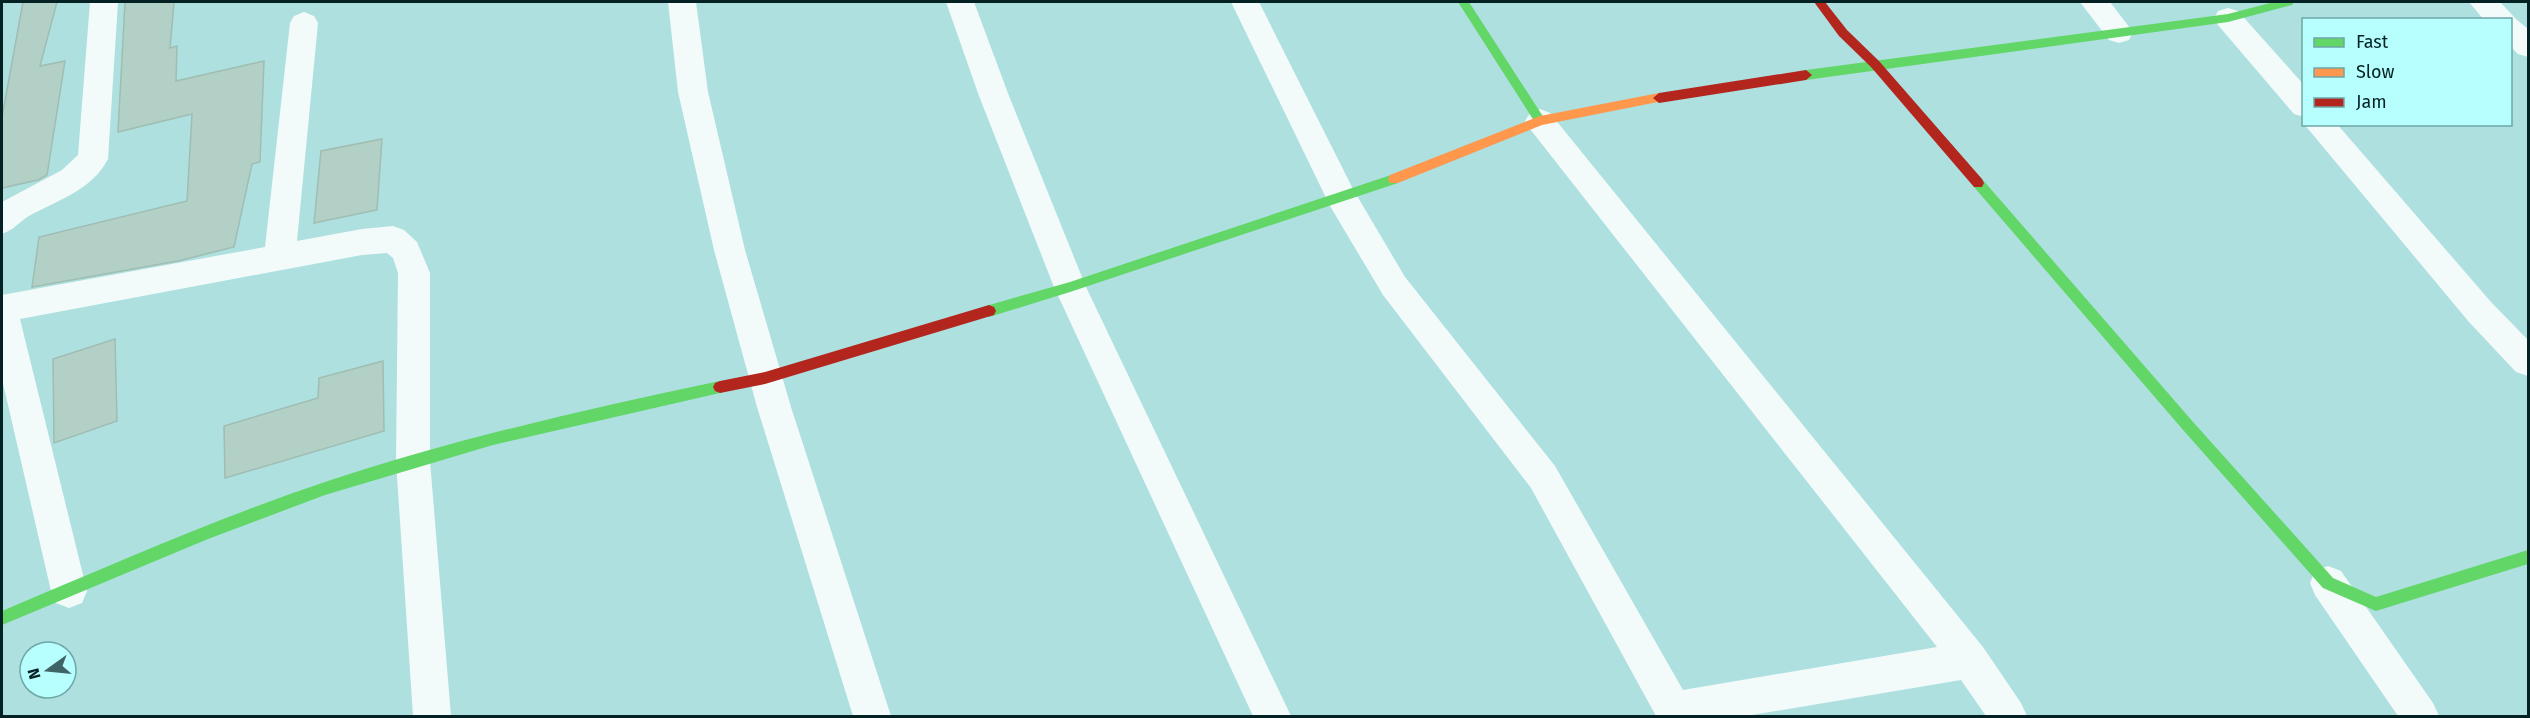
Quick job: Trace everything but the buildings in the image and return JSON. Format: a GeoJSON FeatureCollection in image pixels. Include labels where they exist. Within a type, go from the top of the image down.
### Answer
{"type":"FeatureCollection","features":[{"type":"Feature","properties":{"kind":"main road"},"geometry":{"type":"LineString","coordinates":[[1463,2],[1540,121]]}},
{"type":"Feature","properties":{"kind":"main road"},"geometry":{"type":"LineString","coordinates":[[1819,2],[1843,33],[1875,64],[2188,427],[2328,584],[2376,604],[2529,557]]}},
{"type":"Feature","properties":{"kind":"main road"},"geometry":{"type":"LineString","coordinates":[[2,618],[270,508],[413,461],[645,403],[765,378],[1070,287],[1419,171],[1540,121],[1644,100],[1875,64],[2228,18],[2288,2]]}},
{"type":"Feature","properties":{"kind":"street"},"geometry":{"type":"LineString","coordinates":[[2,221],[15,209],[73,179],[93,159],[104,2]]}},
{"type":"Feature","properties":{"kind":"street"},"geometry":{"type":"LineString","coordinates":[[682,2],[693,90],[731,258],[765,378],[873,717]]}},
{"type":"Feature","properties":{"kind":"street"},"geometry":{"type":"LineString","coordinates":[[960,2],[994,96],[1070,287],[1272,717]]}},
{"type":"Feature","properties":{"kind":"street"},"geometry":{"type":"LineString","coordinates":[[1245,2],[1341,197],[1395,286],[1543,477],[1675,713],[1970,660]]}},
{"type":"Feature","properties":{"kind":"street"},"geometry":{"type":"LineString","coordinates":[[2094,2],[2119,32]]}},
{"type":"Feature","properties":{"kind":"street"},"geometry":{"type":"LineString","coordinates":[[2483,2],[2500,18]]}},
{"type":"Feature","properties":{"kind":"street"},"geometry":{"type":"LineString","coordinates":[[2228,18],[2302,104]]}},
{"type":"Feature","properties":{"kind":"street"},"geometry":{"type":"LineString","coordinates":[[280,257],[303,23]]}},
{"type":"Feature","properties":{"kind":"street"},"geometry":{"type":"LineString","coordinates":[[2512,29],[2529,45]]}},
{"type":"Feature","properties":{"kind":"street"},"geometry":{"type":"LineString","coordinates":[[1540,121],[1970,660],[2008,717]]}},
{"type":"Feature","properties":{"kind":"street"},"geometry":{"type":"LineString","coordinates":[[2321,126],[2480,312],[2529,362]]}},
{"type":"Feature","properties":{"kind":"street"},"geometry":{"type":"LineString","coordinates":[[69,591],[2,311],[280,257],[362,242],[393,239],[406,250],[414,273],[413,461],[432,717]]}},
{"type":"Feature","properties":{"kind":"street"},"geometry":{"type":"LineString","coordinates":[[2328,584],[2420,717]]}},
{"type":"Feature","properties":{"kind":"traffic: fast"},"geometry":{"type":"LineString","coordinates":[[1463,2],[1540,121]]}},
{"type":"Feature","properties":{"kind":"traffic: fast"},"geometry":{"type":"LineString","coordinates":[[1806,75],[2228,18],[2288,2]]}},
{"type":"Feature","properties":{"kind":"traffic: fast"},"geometry":{"type":"LineString","coordinates":[[989,311],[1070,287],[1394,179]]}},
{"type":"Feature","properties":{"kind":"traffic: fast"},"geometry":{"type":"LineString","coordinates":[[1978,183],[2189,427],[2328,583],[2376,604],[2528,557]]}},
{"type":"Feature","properties":{"kind":"traffic: fast"},"geometry":{"type":"LineString","coordinates":[[2,618],[203,534],[270,508],[380,471],[493,439],[720,387]]}},
{"type":"Feature","properties":{"kind":"traffic: slow"},"geometry":{"type":"LineString","coordinates":[[1394,179],[1540,121],[1659,98]]}},
{"type":"Feature","properties":{"kind":"traffic: jam"},"geometry":{"type":"LineString","coordinates":[[1819,2],[1843,33],[1875,64],[1978,183]]}},
{"type":"Feature","properties":{"kind":"traffic: jam"},"geometry":{"type":"LineString","coordinates":[[1659,98],[1806,75]]}},
{"type":"Feature","properties":{"kind":"traffic: jam"},"geometry":{"type":"LineString","coordinates":[[720,387],[765,378],[989,311]]}}]}
